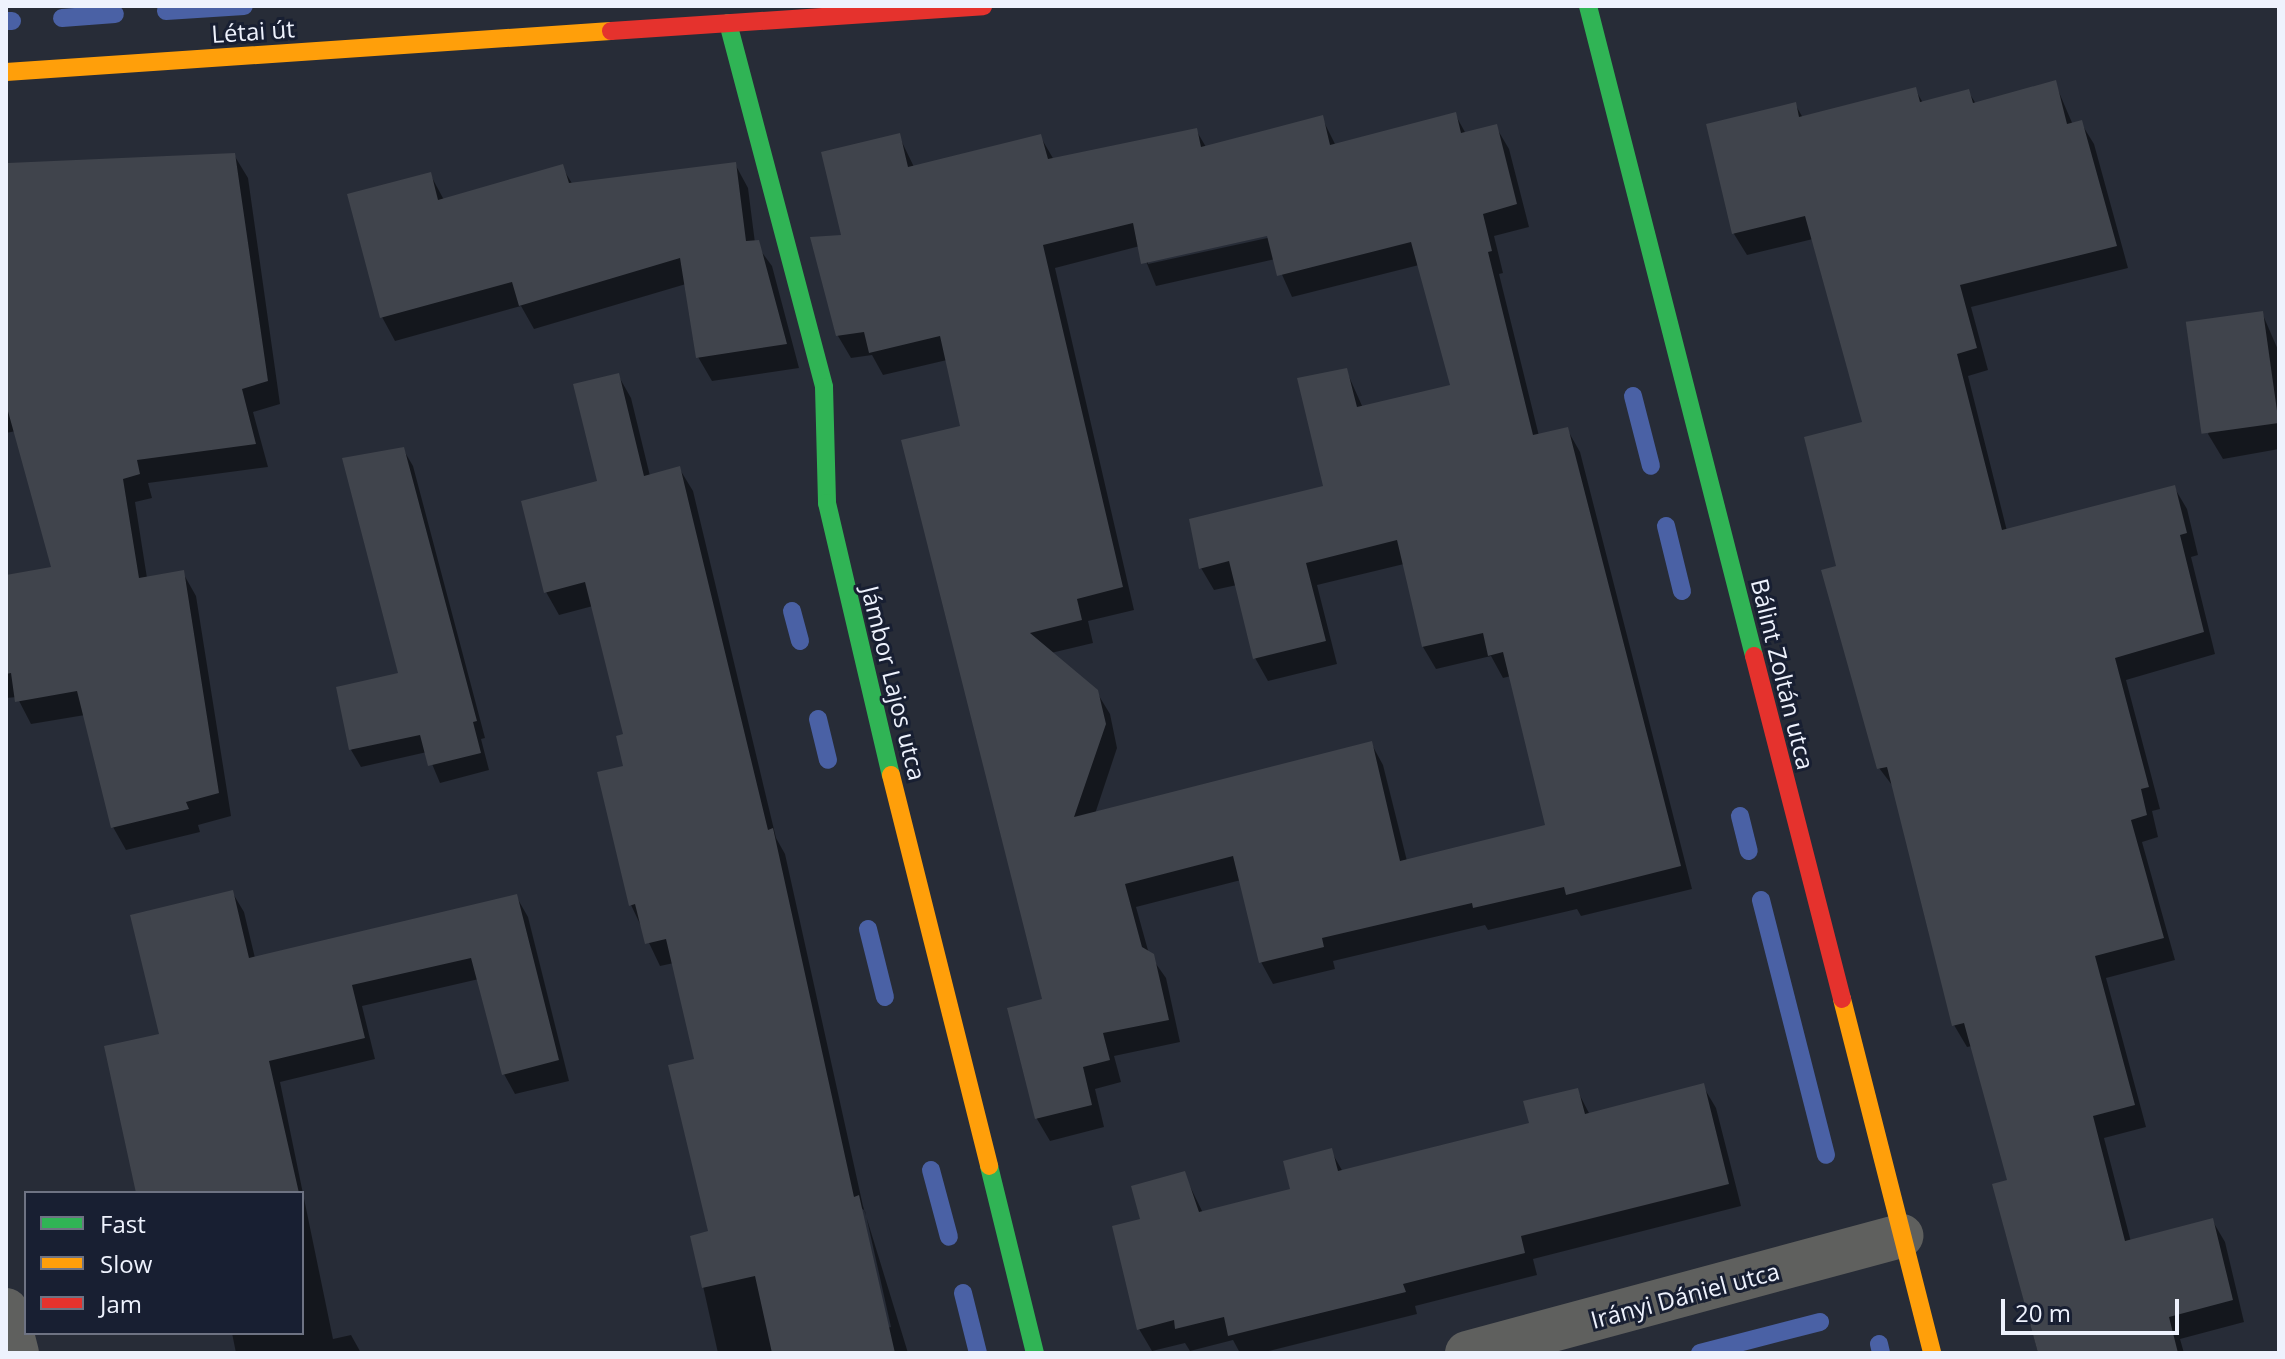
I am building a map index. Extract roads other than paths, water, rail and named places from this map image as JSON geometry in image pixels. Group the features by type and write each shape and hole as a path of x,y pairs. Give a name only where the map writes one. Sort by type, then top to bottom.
{"street":[{"name":"Létai út","path":"6,72 679,16 728,23 983,6"},
{"name":"Bálint Zoltán utca","path":"1588,6 1932,1353"},
{"name":"Jámbor Lajos utca","path":"728,23 824,387 827,503 844,584 1035,1353"},
{"name":"Irányi Dániel utca","path":"1467,1353 1902,1236"},
{"path":"6,1310 17,1353"}],"waterway":[{"path":"166,11 244,6"},
{"path":"62,18 115,14"},
{"path":"6,21 12,21"},
{"path":"1633,396 1651,466"},
{"path":"1666,526 1682,591"},
{"path":"792,611 800,641"},
{"path":"818,719 828,760"},
{"path":"1740,816 1749,851"},
{"path":"1761,900 1826,1155"},
{"path":"868,929 885,997"},
{"path":"931,1170 949,1237"},
{"path":"963,1293 978,1353"},
{"path":"1700,1353 1820,1322"},
{"path":"1879,1344 1881,1353"}]}
